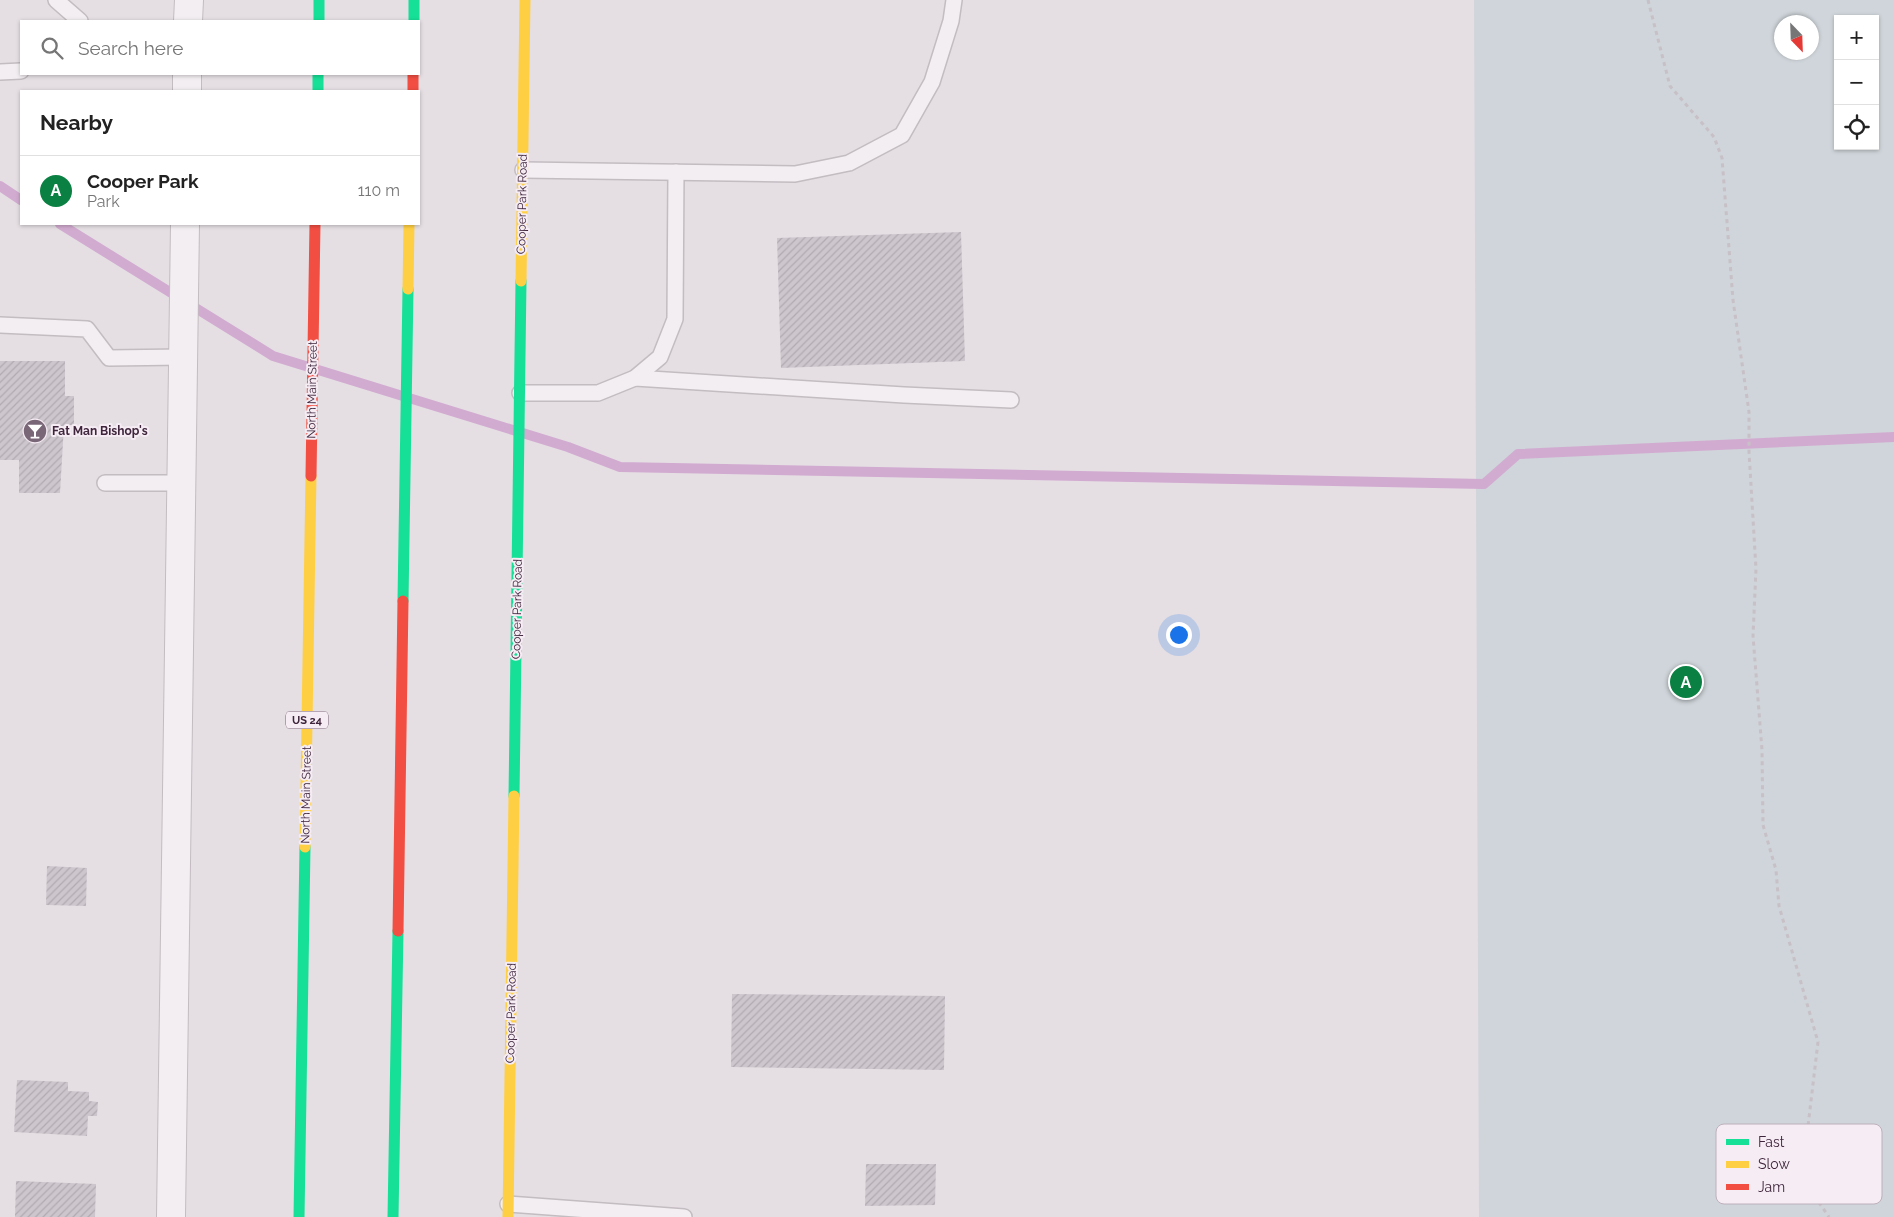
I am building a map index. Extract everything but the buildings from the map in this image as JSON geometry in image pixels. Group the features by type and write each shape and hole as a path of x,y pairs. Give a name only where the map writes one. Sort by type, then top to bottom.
{"main road":[{"path":"319,0 319,20"},
{"path":"414,0 414,20"},
{"name":"Cooper Park Road","path":"508,1210 525,0"},
{"path":"318,75 318,90"},
{"path":"413,75 413,90"},
{"name":"North Main Street","path":"298,1217 315,225"},
{"path":"393,1217 409,225"},
{"path":"384,1217 397,1026"}],"street":[{"path":"188,20 189,0"},
{"path":"187,90 188,75"},
{"path":"171,1217 185,225"}],"lane":[{"path":"56,0 79,20"},
{"path":"523,170 794,174 849,164 902,135 932,82 951,21 954,0"},
{"path":"0,72 20,71"},
{"path":"520,393 598,393 635,378 660,357 674,319 676,172"},
{"path":"0,325 87,329 109,358 183,357"},
{"path":"635,378 1011,400"},
{"path":"105,483 181,483"},
{"path":"508,1210 684,1217"}],"path":[{"path":"1648,0 1670,86 1714,137 1722,158 1733,300 1749,412 1748,436 1756,569 1753,636 1762,750 1763,825 1776,870 1779,906 1818,1042 1808,1124"},
{"path":"1820,1204 1829,1217"}],"shaded area":[{"path":"1474,0 1894,0 1894,1217 1479,1217"}],"waterway":[{"path":"0,186 20,199"},
{"path":"62,225 273,356 568,447 620,467 1484,484 1518,454 1894,437"}],"traffic: fast":[{"path":"319,0 319,20"},
{"path":"414,0 414,20"},
{"path":"318,75 318,90"},
{"path":"514,796 521,281"},
{"path":"403,601 408,289"},
{"path":"299,1217 305,847"},
{"path":"393,1217 398,931"}],"traffic: slow":[{"path":"521,281 525,0"},
{"path":"408,289 409,225"},
{"path":"305,847 311,476"},
{"path":"508,1217 514,796"}],"traffic: jam":[{"path":"413,75 413,90"},
{"path":"311,476 315,225"},
{"path":"398,931 403,601"}],"place":[{"name":"Fat Man Bishop's","path":"35,431"},
{"name":"Cooper Park","path":"1686,682"}]}
